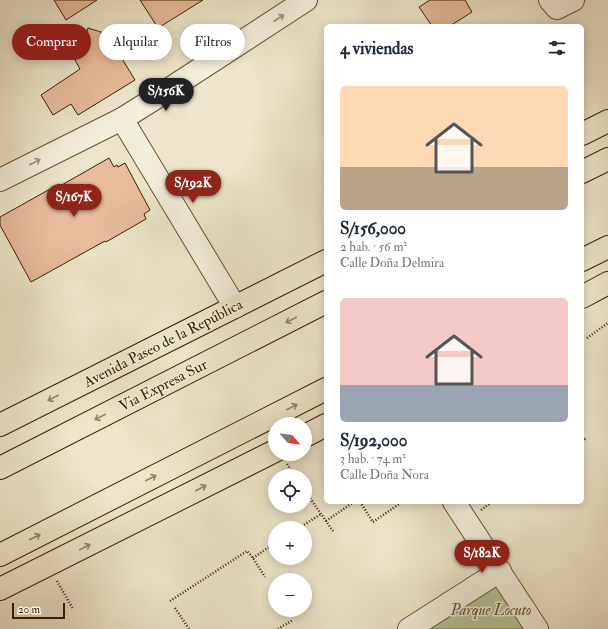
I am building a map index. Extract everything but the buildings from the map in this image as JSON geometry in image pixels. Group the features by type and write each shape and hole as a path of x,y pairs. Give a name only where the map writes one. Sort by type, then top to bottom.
{"main road":[{"path":"584,133 608,121"},
{"path":"584,171 608,159"},
{"path":"584,259 608,247"},
{"name":"Avenida Paseo de la República","path":"0,425 324,262"},
{"path":"584,296 608,283"},
{"name":"Via Expresa Sur","path":"0,468 324,303"},
{"path":"0,555 324,391"},
{"path":"312,432 324,426"},
{"path":"0,589 268,455"}],"street":[{"path":"0,180 122,119 306,0"},
{"path":"550,0 557,8 573,0"},
{"path":"122,119 235,307"},
{"path":"455,504 537,629"},
{"path":"409,629 500,571"}],"path":[{"path":"587,338 608,323"},
{"path":"312,501 333,532"},
{"path":"326,521 351,504"},
{"path":"361,504 373,522 399,504"},
{"path":"310,521 321,514"},
{"path":"252,558 268,548"},
{"path":"170,601 247,551 265,577"},
{"path":"57,581 73,609"},
{"path":"175,608 189,629"},
{"path":"278,629 292,620"}],"green space":[{"name":"Parque Locuto","path":"498,582 528,629 425,629"}]}
